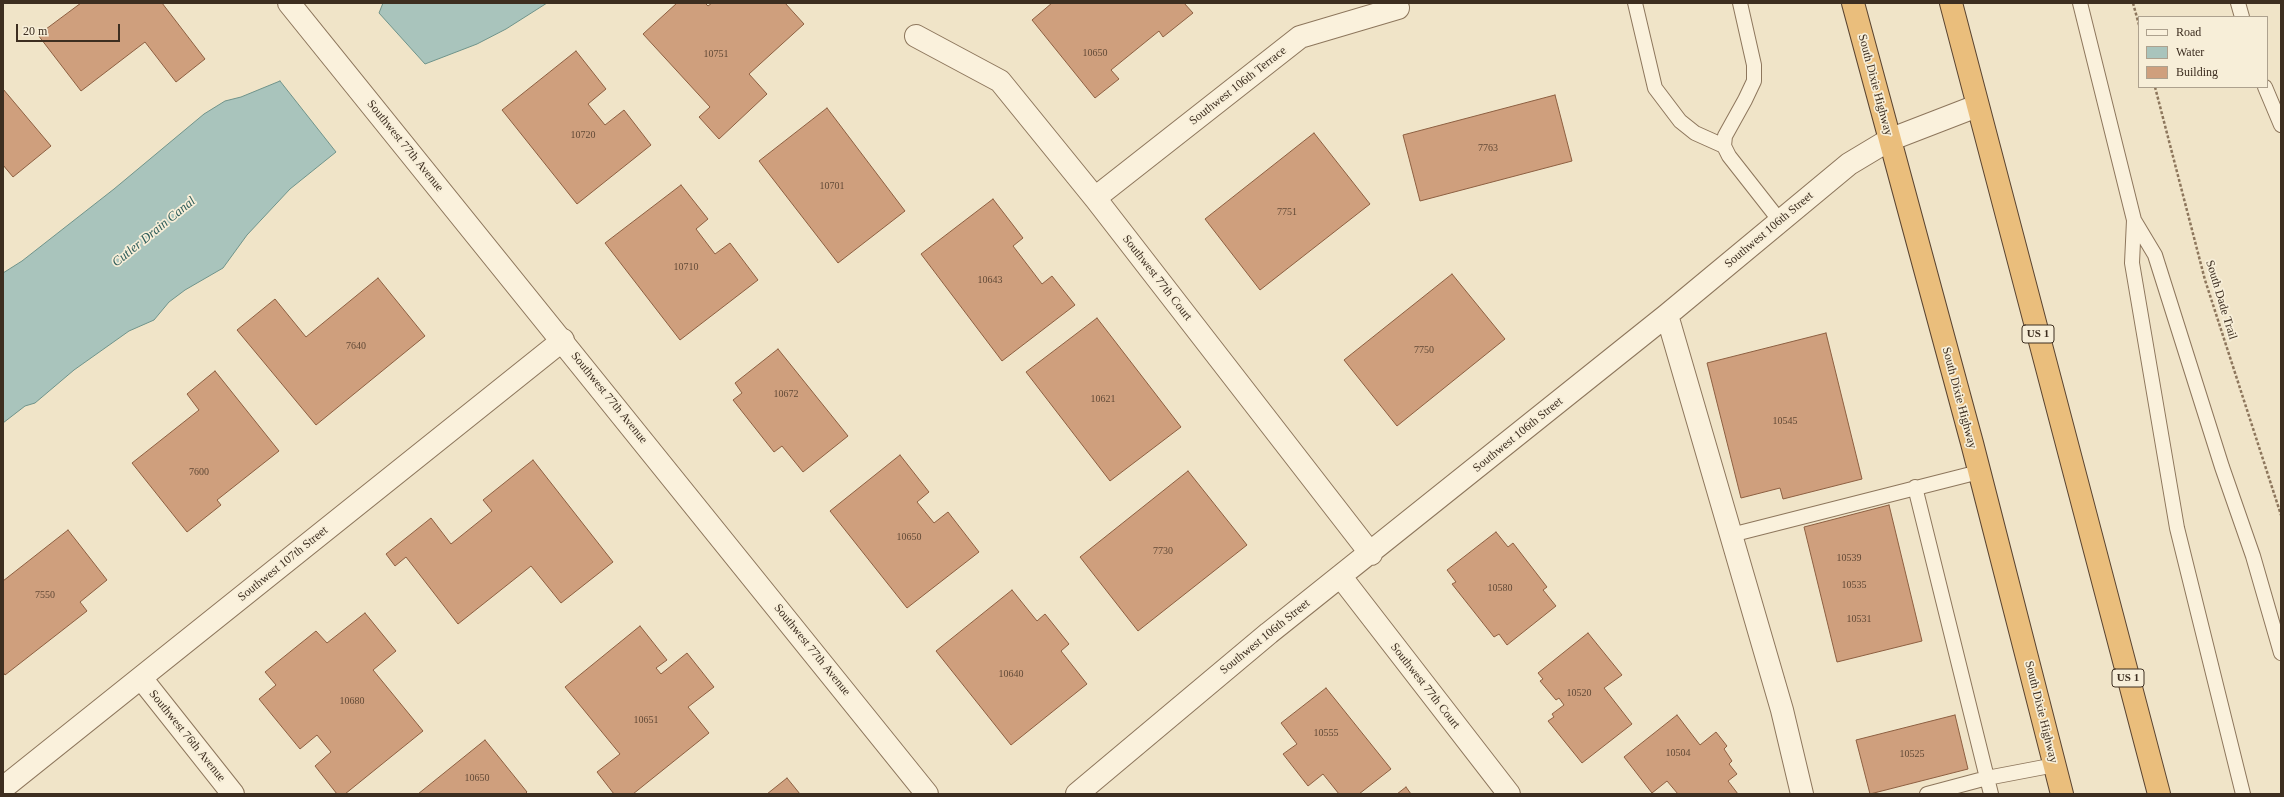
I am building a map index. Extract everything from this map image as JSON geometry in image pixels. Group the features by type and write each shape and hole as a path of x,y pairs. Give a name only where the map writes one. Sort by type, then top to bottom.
{"highway":[{"name":"South Dixie Highway","path":"1853,3 1979,472 2062,794"},
{"name":"US 1","path":"1951,3 2159,794"}],"street":[{"name":"Southwest 77th Avenue","path":"289,3 563,340 928,794"},
{"name":"Southwest 106th Terrace","path":"1095,198 1300,37 1398,8"},
{"name":"Southwest 77th Court","path":"916,36 1000,80 1095,198 1371,554"},
{"name":"Southwest 106th Street","path":"1077,794 1245,653 1371,554 1667,315 1848,164 1889,140 1977,106"},
{"path":"1667,315 1782,710 1802,794"},
{"name":"Southwest 107th Street","path":"3,788 563,340"},
{"name":"Southwest 77th Court","path":"1341,577 1510,794"},
{"name":"Southwest 76th Avenue","path":"141,678 233,794"}],"lane":[{"path":"1635,3 1655,88 1680,121 1695,133 1724,146"},
{"path":"1740,3 1754,65 1754,81 1746,100 1731,123 1725,136 1724,146 1729,156 1780,220"},
{"path":"2080,3 2134,220 2132,263 2177,528 2243,794"},
{"path":"2238,3 2242,16"},
{"path":"2265,88 2281,125"},
{"path":"2134,220 2155,255 2222,467 2253,556 2281,653"},
{"path":"1731,534 1979,472"},
{"path":"1915,487 1991,794"},
{"path":"1927,794 1987,778 2054,765"}],"path":[{"path":"2134,3 2138,20"},
{"name":"South Dade Trail","path":"2155,88 2205,280 2281,515"}],"water":[{"path":"383,3 547,3 506,29 477,44 425,64 379,13"},
{"name":"Cutler Drain Canal","path":"280,81 336,152 290,189 247,235 223,268 185,290 169,302 154,320 129,331 74,370 35,403 25,406 3,423 3,273 22,261 114,189 204,114 225,101 241,97"}],"building":[{"path":"81,3 162,3 205,59 176,82 145,42 81,91 38,35"},
{"path":"677,3 705,3 708,6 712,3 785,3 804,24 749,74 767,94 719,139 699,117 710,107 643,34"},
{"path":"1052,3 1184,3 1193,13 1163,37 1159,31 1111,70 1119,79 1095,98 1032,20"},
{"path":"576,51 606,89 588,104 605,125 624,110 651,145 577,204 502,110"},
{"path":"3,89 51,146 13,177 3,165"},
{"path":"1555,95 1572,161 1420,201 1403,135"},
{"path":"827,108 905,211 838,263 759,161"},
{"path":"1314,133 1370,204 1260,290 1205,219"},
{"path":"681,185 708,219 696,229 715,254 730,243 758,280 680,340 605,243"},
{"path":"993,199 1023,238 1013,246 1042,284 1052,276 1075,305 1002,361 921,254"},
{"path":"1452,274 1505,339 1397,426 1344,360"},
{"path":"378,278 425,336 316,425 237,330 275,299 306,337"},
{"path":"1097,318 1181,427 1110,481 1026,372"},
{"path":"1826,333 1862,479 1783,499 1780,488 1741,498 1707,363"},
{"path":"778,349 848,436 803,472 782,446 774,452 733,400 742,393 735,383"},
{"path":"215,371 279,451 217,500 221,505 187,532 132,463 199,410 187,394"},
{"path":"900,455 929,492 917,502 934,523 948,512 979,552 907,608 830,511"},
{"path":"533,460 613,562 561,603 531,566 458,624 406,557 395,566 386,554 431,518 451,544 492,511 483,500"},
{"path":"1188,471 1247,545 1138,631 1080,557"},
{"path":"1889,505 1922,641 1837,662 1804,527"},
{"path":"68,530 107,580 80,602 87,611 5,675 3,672 3,581"},
{"path":"1496,532 1508,547 1513,543 1547,587 1543,590 1556,606 1507,645 1499,634 1494,637 1452,584 1456,582 1447,570"},
{"path":"1012,590 1037,621 1045,614 1069,644 1061,651 1087,684 1011,745 936,651"},
{"path":"365,613 396,651 373,670 423,731 345,794 337,794 315,766 331,752 317,735 300,749 259,699 276,685 265,672 316,631 327,643"},
{"path":"640,626 667,660 656,668 661,674 687,653 714,687 688,707 709,733 633,794 614,794 597,772 620,754 565,687"},
{"path":"1588,633 1622,675 1604,688 1632,724 1582,763 1548,721 1554,717 1552,714 1564,705 1559,698 1556,700 1540,681 1543,679 1538,673"},
{"path":"1326,688 1391,769 1359,794 1339,794 1323,774 1308,786 1283,754 1297,744 1281,723"},
{"path":"1677,715 1700,745 1716,732 1727,746 1724,749 1732,761 1729,764 1737,774 1728,781 1738,794 1678,794 1667,781 1652,793 1624,757"},
{"path":"1955,715 1968,769 1870,794 1856,740"},
{"path":"485,740 527,792 525,794 418,794"},
{"path":"787,778 800,794 767,794"},
{"path":"1406,787 1411,794 1397,794"}]}
